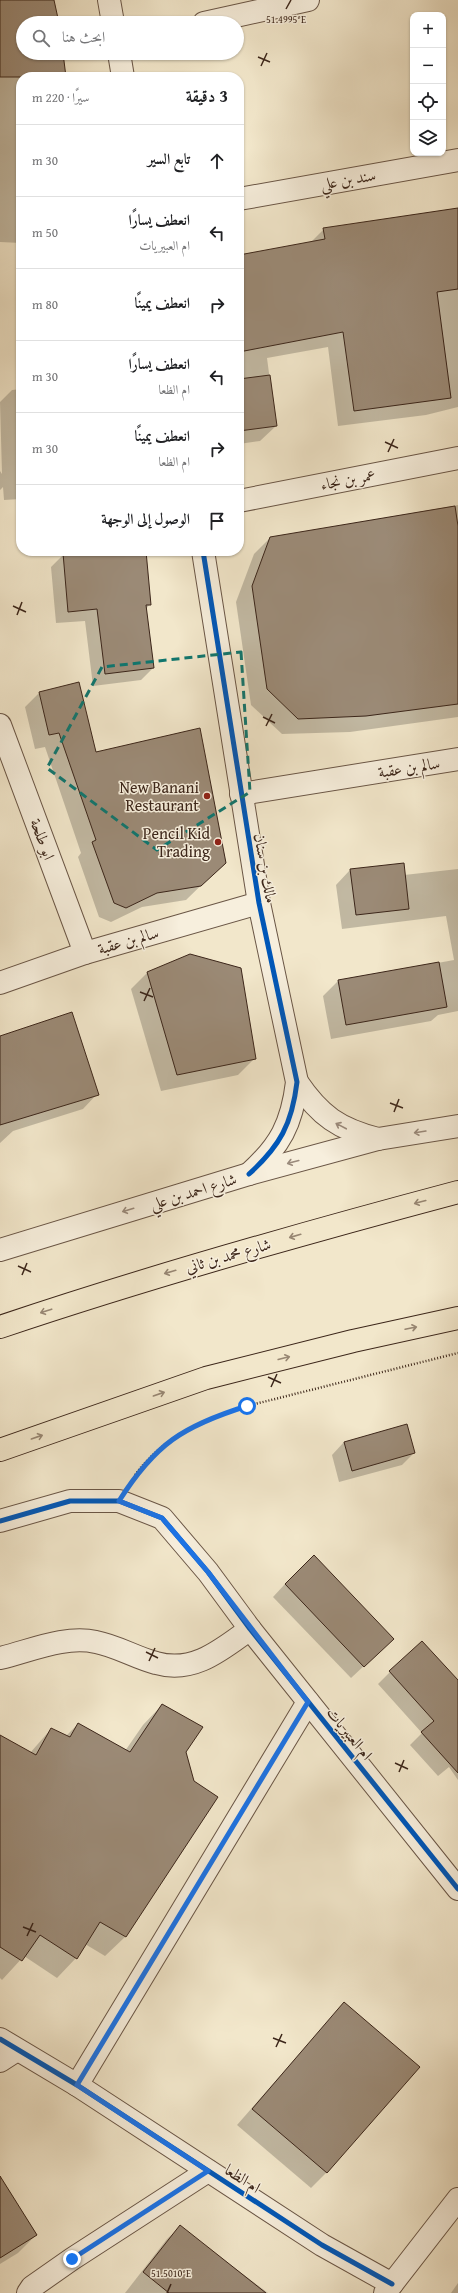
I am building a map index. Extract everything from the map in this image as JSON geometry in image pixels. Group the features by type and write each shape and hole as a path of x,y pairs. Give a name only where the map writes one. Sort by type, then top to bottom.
{"main road":[{"name":"شارع محمد بن ثاني","path":"0,1327 120,1287 324,1228 458,1192"},
{"path":"0,1450 206,1378 353,1341 458,1318"}],"street":[{"path":"109,0 112,16"},
{"path":"236,16 308,0"},
{"path":"120,60 122,72"},
{"name":"سند بن علي","path":"244,198 458,160"},
{"name":"عمر بن نجاء","path":"244,499 458,458"},
{"name":"مالك بن سنان","path":"204,556 259,903 297,1082 294,1108 284,1134 269,1156 249,1174"},
{"name":"ابو طلحة","path":"0,725 85,953"},
{"name":"سالم بن عقبة","path":"241,794 458,760"},
{"name":"سالم بن عقبة","path":"0,983 85,953 259,903"},
{"name":"مالك بن سنان","path":"297,1082 311,1103 331,1120 353,1132 378,1139"},
{"name":"شارع احمد بن علي","path":"3,1247 249,1174 378,1139 458,1126"},
{"name":"ام العبيريات","path":"0,1521 70,1501 119,1501 162,1518 208,1572 250,1629 458,1889"},
{"path":"0,1658 70,1640 95,1641 156,1663 173,1666 195,1664 213,1655 250,1629"},
{"path":"77,2085 308,1702"},
{"name":"ام الظعا","path":"6,2050 77,2085 389,2289"},
{"name":"ام الظعا","path":"28,2293 32,2287 72,2259 208,2171"},
{"path":"389,2289 458,2199"}],"path":[{"path":"119,1501 137,1473 159,1449 184,1430 214,1416 247,1406 458,1353"}],"highlighted area":[{"path":"241,652 250,792 157,850 47,768 102,667"}],"building":[{"path":"0,0 54,0 57,16 16,16 16,60 64,60 65,72 16,72 16,77 0,77"},
{"path":"458,208 458,289 437,292 451,398 354,411 343,332 244,351 244,254 325,239 323,228"},
{"path":"270,375 277,426 244,430 244,378"},
{"path":"455,506 458,526 458,704 366,716 298,719 267,689 252,586 270,537"},
{"path":"63,556 146,556 151,605 146,605 154,668 105,674 97,609 68,612"},
{"path":"79,682 96,752 200,728 226,863 201,886 157,893 126,908 114,903 92,842 96,840 59,733 49,735 39,692"},
{"path":"404,863 409,909 356,915 350,869"},
{"path":"190,954 241,968 256,1059 177,1075 147,972"},
{"path":"439,962 447,1007 346,1025 338,980"},
{"path":"72,1012 99,1095 0,1125 0,1036"},
{"path":"407,1424 415,1453 352,1471 344,1442"},
{"path":"314,1555 394,1639 364,1667 285,1584"},
{"path":"422,1641 458,1680 458,1773 421,1732 434,1721 389,1671"},
{"path":"162,1704 203,1727 186,1752 194,1781 218,1797 126,1937 100,1922 77,1959 40,1935 22,1961 0,1947 0,1735 36,1755 51,1728 70,1737 78,1723 130,1752"},
{"path":"344,2002 420,2067 327,2173 252,2109"},
{"path":"0,2176 37,2235 0,2258"},
{"path":"180,2225 266,2293 169,2293 143,2272"}],"cycle path":[{"path":"204,556 259,903 297,1082 292,1110 283,1133 269,1154 249,1174"},
{"path":"0,1521 70,1501 119,1501 162,1518 208,1572 250,1629 458,1889"},
{"path":"0,2039 77,2085 322,2245 392,2284"}],"place":[{"name":"New Banani Restaurant","path":"207,796"},
{"name":"Pencil Kid Trading","path":"218,842"}],"route":[{"path":"72,2259 208,2171 77,2085 308,1702 250,1629 208,1572 162,1518 119,1501 137,1473 159,1449 184,1430 214,1416 247,1406"}]}
